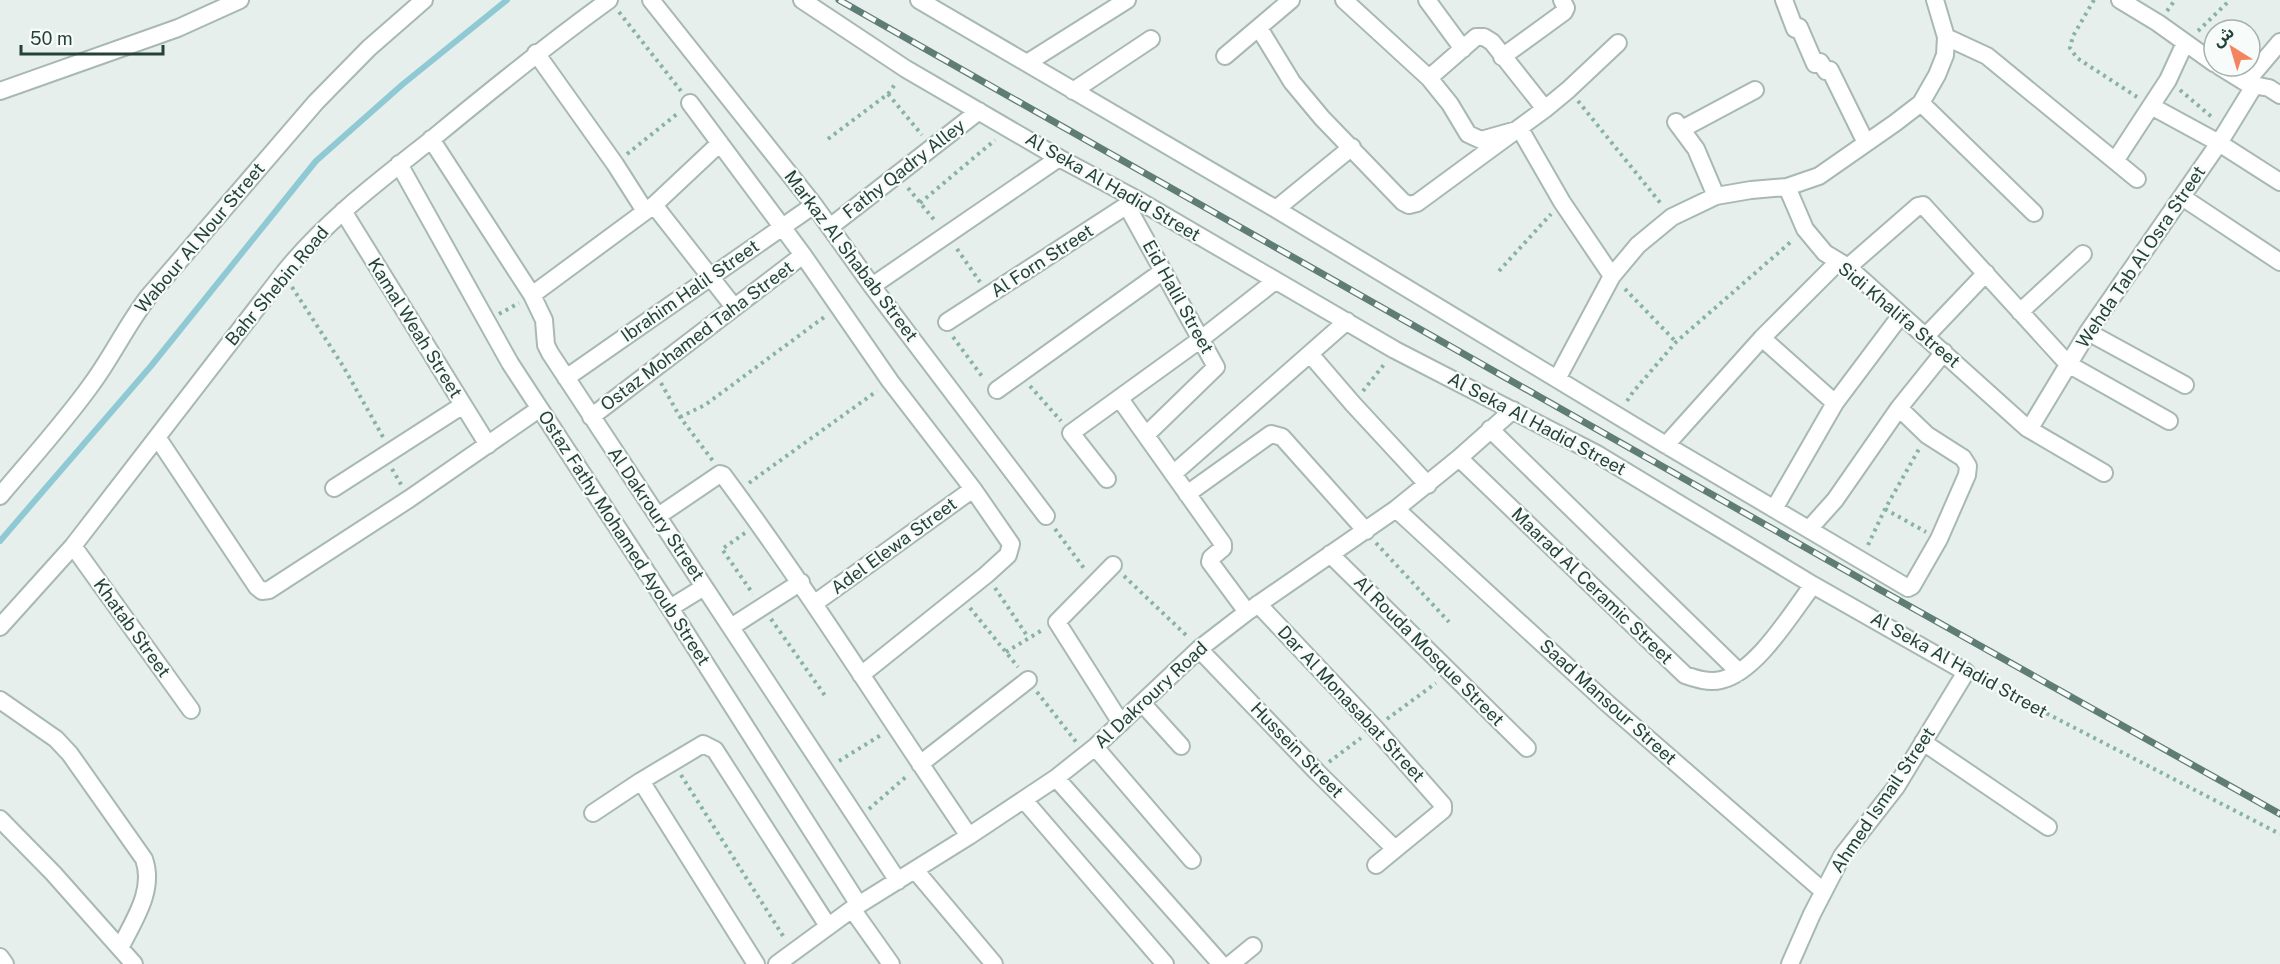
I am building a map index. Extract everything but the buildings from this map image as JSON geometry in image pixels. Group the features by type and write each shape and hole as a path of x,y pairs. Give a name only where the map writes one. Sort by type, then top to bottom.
{"street":[{"path":"0,91 178,28 240,0"},
{"name":"Wabour Al Nour Street","path":"0,496 90,387 131,320 149,296 316,102 369,48 424,0"},
{"name":"Markaz Al Shabab Street","path":"651,0 814,205 872,286 1046,516"},
{"name":"Al Seka Al Hadid Street","path":"802,0 906,69 1010,128 1131,202 1347,321 1395,350 1597,454 1813,585 1966,672"},
{"path":"919,0 1276,209 1907,588 1912,586 1939,539 1967,474 1968,466 1963,458 1927,435 1899,408"},
{"path":"1027,63 1127,0"},
{"path":"1225,56 1291,0"},
{"path":"1344,0 1429,78 1450,104 1463,128 1474,138 1481,140 1520,129"},
{"path":"1427,0 1463,49"},
{"path":"1502,57 1564,12 1566,8 1562,0"},
{"path":"1784,0 1794,29 1799,27 1815,64 1820,62 1826,70 1830,69 1866,143"},
{"path":"1557,379 1612,276 1638,245 1672,217 1716,196 1787,187 1819,176 1921,103 1946,55 1946,38 1935,0"},
{"path":"2120,0 2158,23 2202,55"},
{"name":"Bahr Shebin Road","path":"0,627 73,546 283,274 315,236 399,164 536,53 613,5"},
{"path":"1259,28 1292,82 1322,118 1403,202 1409,205 1417,203 1520,129 1568,90 1618,43"},
{"path":"1429,78 1476,37 1484,37 1492,42 1545,109"},
{"path":"1946,38 1987,56 2137,179"},
{"path":"1073,91 1151,39"},
{"name":"Wehda Tab Al Osra Street","path":"2031,429 2088,332 2223,136 2250,84 2280,42"},
{"path":"2115,161 2168,80 2184,43"},
{"path":"536,53 649,208 711,276 734,308"},
{"path":"2240,78 2250,84 2270,88 2280,95"},
{"path":"1716,196 1696,149 1679,125 1755,90"},
{"path":"690,103 803,255 890,381 973,489 1011,544 1008,555 987,575 861,675"},
{"path":"1921,103 2034,213"},
{"path":"2151,106 2223,136 2280,182"},
{"name":"Fathy Qadry Alley","path":"830,227 979,111"},
{"path":"1520,129 1562,202 1612,276"},
{"name":"Al Dakroury Street","path":"431,139 532,295 544,320 548,349 566,378 856,820 898,880"},
{"path":"532,295 649,208 720,143"},
{"path":"1276,209 1352,147"},
{"path":"872,286 1059,158"},
{"name":"Ostaz Fathy Mohamed Ayoub Street","path":"399,164 486,322 539,409 670,608 891,964"},
{"name":"Sidi Khalifa Street","path":"1787,187 1805,229 1825,253 1843,265 1926,336 2027,428 2104,473"},
{"path":"2182,196 2280,262"},
{"name":"Eid Halil Street","path":"1131,202 1163,271 1215,365 1215,368 1146,435"},
{"name":"Al Forn Street","path":"947,322 1131,202"},
{"name":"Ibrahim Halil Street","path":"566,378 814,205"},
{"path":"1666,445 1762,338 1843,265 1918,206 1926,207 2068,364 2169,421"},
{"name":"Kamal Weah Street","path":"343,211 488,445"},
{"path":"2020,312 2083,254"},
{"name":"Ostaz Mohamed Taha Street","path":"591,417 803,255"},
{"path":"997,390 1163,271"},
{"path":"1926,336 1986,273"},
{"path":"1107,479 1071,433 1201,339 1275,281"},
{"path":"1774,509 1835,403 1901,315"},
{"path":"1173,474 1347,321"},
{"path":"2088,332 2185,385"},
{"path":"1762,338 1835,403"},
{"path":"1809,530 1835,500 1899,408 1944,352"},
{"path":"1310,354 1428,485"},
{"path":"1120,399 1187,494 1271,434 1277,435 1366,531"},
{"path":"334,488 463,405"},
{"path":"157,437 257,587 262,591 269,590 409,499 539,409"},
{"name":"Al Dakroury Road","path":"777,964 856,907 1056,778 1090,751 1199,649 1252,608 1366,531 1428,485 1513,410"},
{"path":"1491,429 1739,672 1760,654 1813,585"},
{"name":"Maarad Al Ceramic Street","path":"1459,458 1685,675 1703,681 1722,680 1739,672"},
{"path":"658,516 722,474 801,582 969,836"},
{"name":"Adel Elewa Street","path":"815,603 973,489"},
{"name":"Dar Al Monasabat Street","path":"1187,494 1223,545 1223,548 1211,558 1210,562 1252,608 1375,728 1443,805 1443,810 1395,849"},
{"name":"Saad Mansour Street","path":"1396,509 1607,703 1823,891"},
{"name":"Khatab Street","path":"73,546 191,710"},
{"name":"Al Rouda Mosque Street","path":"1330,554 1527,748"},
{"path":"1113,565 1057,622 1121,723"},
{"path":"731,627 801,582"},
{"path":"670,608 704,587"},
{"name":"Hussein Street","path":"1199,649 1317,772 1395,849"},
{"name":"Ahmed Ismail Street","path":"1790,964 1823,891 1842,856 1896,787 1966,672"},
{"path":"920,764 1028,680"},
{"path":"0,700 56,739 70,754 144,859 148,870 146,893 120,948"},
{"path":"1142,703 1181,746"},
{"path":"1923,742 2048,827"},
{"path":"593,813 703,744 715,750 828,926"},
{"path":"1090,751 1192,860"},
{"path":"1056,778 1221,964"},
{"path":"641,781 756,964"},
{"path":"1024,800 1165,964"},
{"path":"0,819 53,873 134,964"},
{"path":"1376,865 1395,849"},
{"path":"915,870 994,964"},
{"path":"1231,964 1253,946"}],"path":[{"path":"2094,0 2073,36 2070,48 2077,58 2151,106"},
{"path":"2184,43 2230,0"},
{"path":"613,5 690,103 615,164"},
{"path":"2168,80 2223,136"},
{"path":"1568,90 1672,217"},
{"path":"828,139 888,94 932,147"},
{"path":"989,295 947,235 920,203 1010,128"},
{"path":"1499,271 1562,202"},
{"path":"1619,416 1633,392 1676,342 1805,229"},
{"path":"283,274 344,366 409,499"},
{"path":"1612,276 1676,342"},
{"path":"486,322 532,295"},
{"path":"680,417 705,405 840,306"},
{"path":"947,322 946,328 983,379 991,389 997,390"},
{"path":"1353,404 1395,350"},
{"path":"653,369 680,417 722,474"},
{"path":"1020,374 1071,433"},
{"path":"736,491 890,381"},
{"path":"1861,560 1885,509 1927,435"},
{"path":"1885,509 1939,539"},
{"path":"1046,516 1095,584"},
{"path":"1366,531 1449,622"},
{"path":"1113,565 1199,649"},
{"path":"960,596 1006,652 1028,637 987,575"},
{"name":"Al Seka Al Hadid Street","path":"1966,672 2280,834"},
{"path":"1317,772 1450,673"},
{"path":"1028,680 1090,751"},
{"path":"824,769 895,727"},
{"path":"672,762 793,952"},
{"path":"856,820 920,764"}],"waterway":[{"path":"0,541 151,366 316,161 403,84 507,0"}],"railway":[{"path":"839,0 2280,814"}]}
